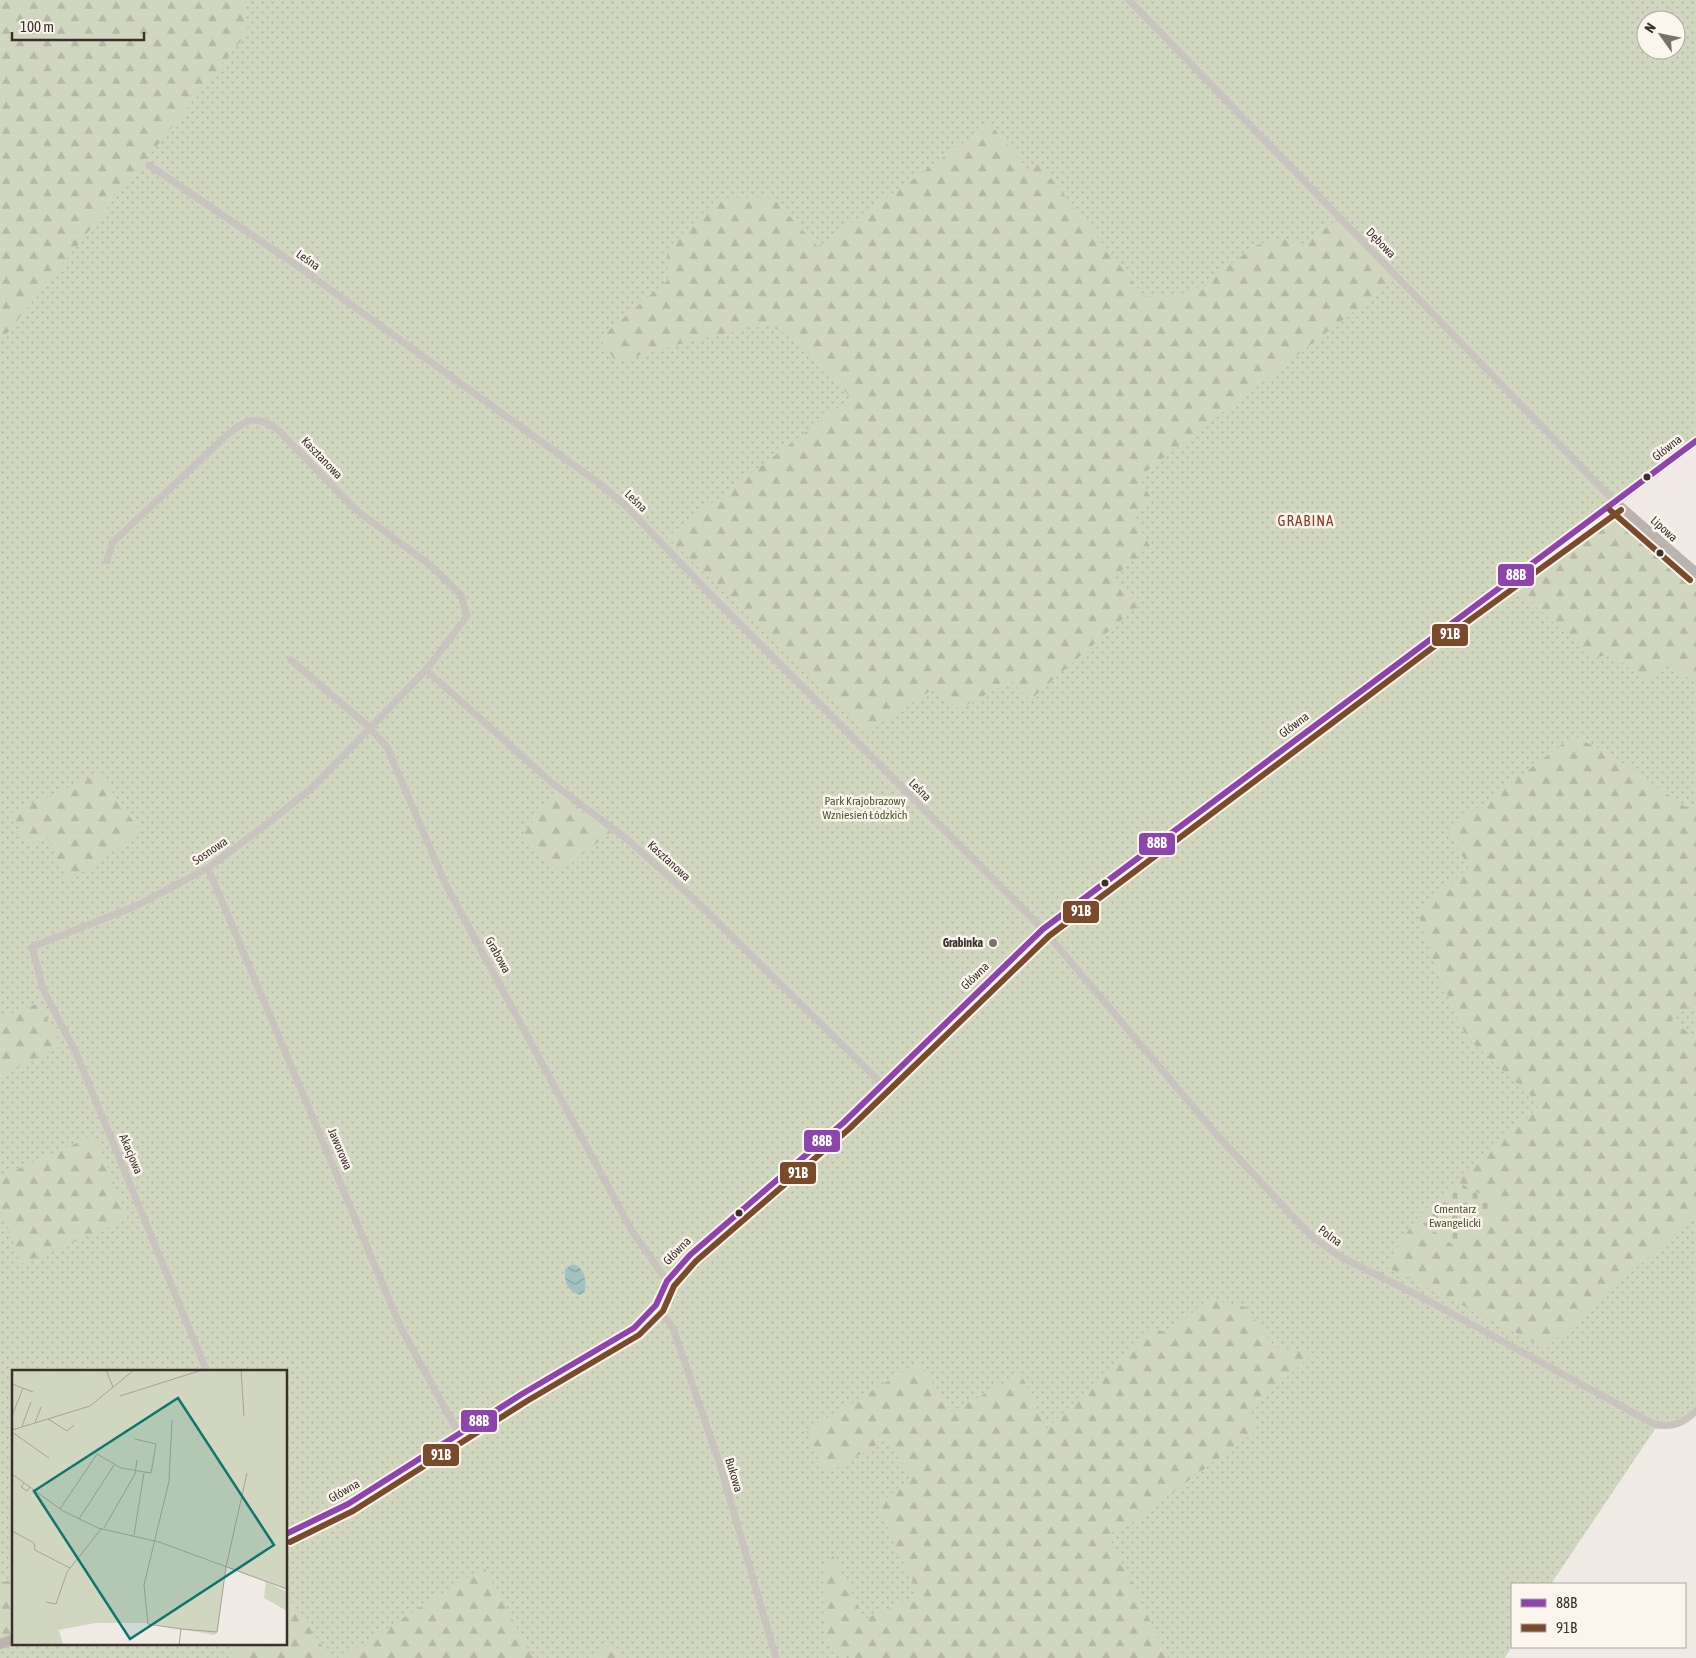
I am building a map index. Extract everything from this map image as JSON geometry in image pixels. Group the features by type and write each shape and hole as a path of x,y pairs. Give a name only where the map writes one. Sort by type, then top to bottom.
{"street":[{"name":"Dębowa","path":"1129,0 1616,503"},
{"name":"Leśna","path":"148,165 299,267 592,479 626,506 733,617 1043,929"},
{"name":"Kasztanowa","path":"107,561 112,543 228,434 247,421 260,420 276,428 356,510 430,565 461,595 467,616 426,670 369,727"},
{"name":"Główna","path":"288,1533 348,1504 522,1394 634,1328 656,1305 667,1281 690,1255 843,1123 1043,929 1447,626 1616,503 1696,441"},
{"name":"Lipowa","path":"1616,503 1696,574"},
{"name":"Grabowa","path":"291,660 369,727 387,747 445,882 632,1231 667,1281"},
{"name":"Kasztanowa","path":"426,670 551,782 628,840 697,902 882,1084"},
{"name":"Sosnowa","path":"32,947 136,906 208,868 313,787 369,727"},
{"name":"Jaworowa","path":"208,868 401,1328 460,1434"},
{"name":"Polna","path":"1043,929 1218,1135 1311,1236 1323,1246 1654,1424 1664,1426 1680,1423 1696,1411"},
{"name":"Akacjowa","path":"32,947 43,989 77,1055 206,1370"},
{"name":"Bukowa","path":"656,1305 673,1328 720,1465 776,1658"},
{"path":"0,1644 12,1640"}],"green space":[{"name":"Park Krajobrazowy Wzniesień Łódzkich","path":"0,0 1696,0 1696,444 1615,505 1696,573 1696,1410 1676,1425 1655,1429 1552,1583 1511,1583 1511,1648 1505,1658 0,1658"},
{"path":"0,0 244,0 248,32 0,342"},
{"path":"990,124 1029,171 1039,163 1144,296 1184,297 1257,245 1281,238 1301,245 1337,220 1396,279 1139,477 1152,500 1134,518 1150,546 1113,578 1142,602 1030,700 1011,681 959,709 933,689 867,732 667,537 851,398 800,342 769,325 694,340 616,362 600,338 668,280 667,249 718,198 772,197 818,247"},
{"path":"1611,517 1659,552 1696,585 1696,684 1667,662 1645,681 1611,653 1593,659 1516,588"},
{"path":"1573,736 1606,752 1696,814 1696,1001 1672,1020 1696,1039 1696,1215 1546,1348 1385,1266 1416,1219 1541,1105 1467,1038 1435,967 1418,913 1469,867 1447,831"},
{"path":"99,774 141,832 68,882 47,837 27,846 12,813"},
{"path":"556,795 611,832 561,871 519,838"},
{"path":"39,1003 61,1046 0,1075 0,1018"},
{"path":"95,1135 128,1219 21,1264 0,1207 0,1177"},
{"name":"Cmentarz Ewangelicki","path":"1456,1181 1501,1205 1457,1248 1416,1219"},
{"path":"1208,1299 1245,1307 1275,1347 1313,1353 1251,1411 1257,1430 1126,1527 1108,1534 1168,1658 855,1658 853,1655 834,1655 827,1640 823,1603 823,1569 833,1556 865,1619 919,1595 877,1505 912,1479 887,1439 826,1474 806,1431 919,1362 951,1412 1021,1374 1046,1429 1151,1328 1169,1333"},
{"path":"484,1567 533,1658 340,1658"},
{"path":"12,1579 12,1636 0,1640 0,1584"},
{"path":"288,1596 330,1658 234,1658 230,1646 288,1646"},
{"path":"614,1643 622,1658 589,1658"}],"water":[{"path":"572,1264 580,1268 584,1275 584,1293 579,1295 569,1288 565,1278 565,1269"}],"transit line":[{"name":"88B","path":"288,1533 348,1504 522,1394 634,1328 656,1305 667,1281 690,1255 843,1123 1043,929 1696,441"},
{"name":"91B","path":"1610,510 1690,580"},
{"name":"91B","path":"290,1542 353,1511 527,1401 639,1335 663,1311 674,1286 696,1261 849,1129 1049,936 1452,633 1621,510"}],"place":[{"name":"Grabinka","path":"993,943"}],"district":[{"name":"GRABINA","path":"1306,520"}]}
